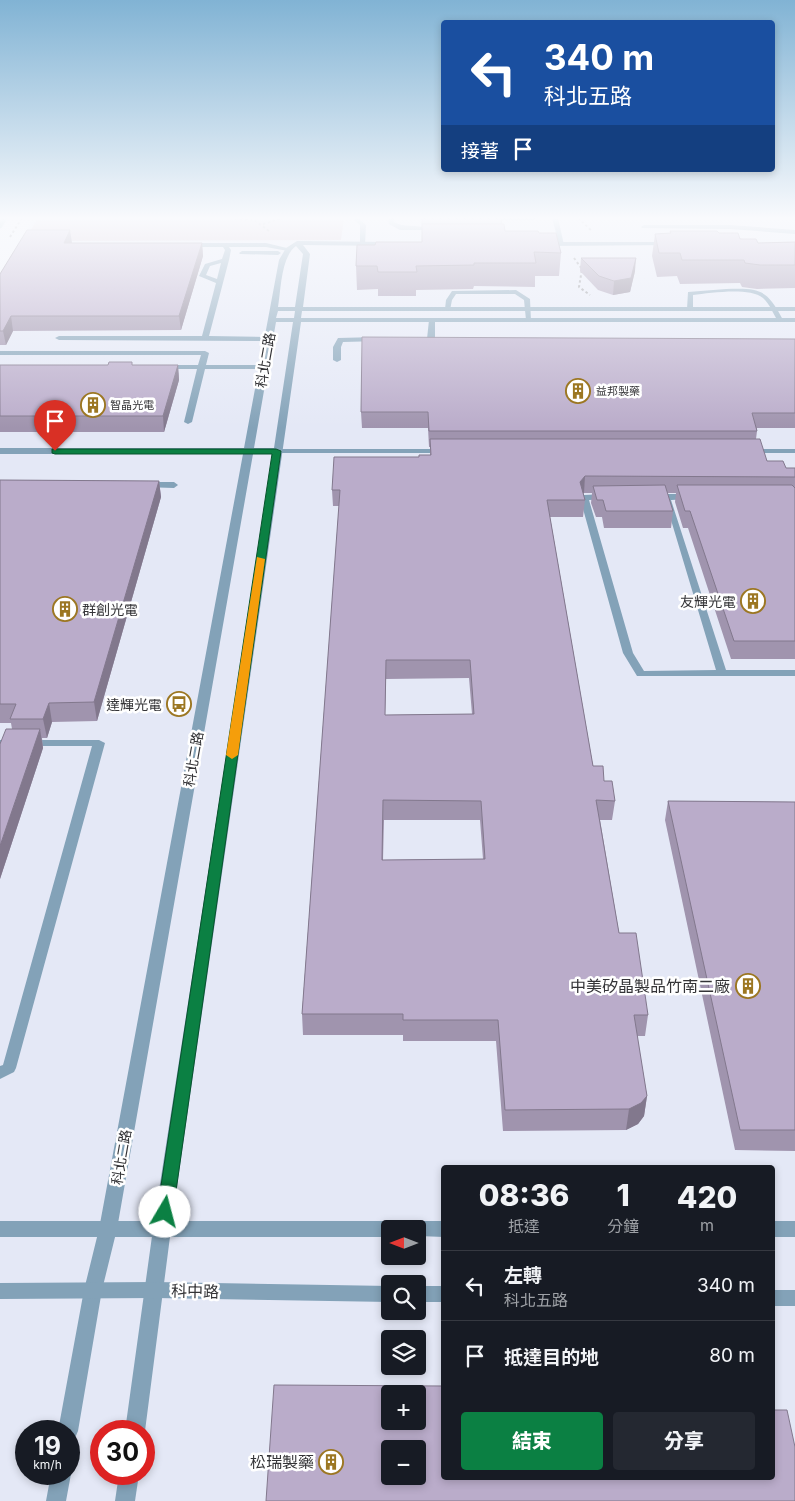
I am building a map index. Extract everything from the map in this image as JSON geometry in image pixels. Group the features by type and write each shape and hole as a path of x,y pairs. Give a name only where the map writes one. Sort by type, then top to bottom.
{"street":[{"name":"科北二路","path":"70,1420 92,1290 108,1229 279,288"},
{"name":"科北二路","path":"137,1420 162,1229 301,288"},
{"path":"274,309 795,309"},
{"path":"272,320 795,320"},
{"path":"0,451 276,451"},
{"path":"0,1229 381,1229"},
{"path":"426,1229 441,1229"},
{"path":"775,1229 795,1229"},
{"name":"科中路","path":"0,1291 155,1290 381,1294"},
{"path":"426,1294 441,1294"},
{"path":"775,1298 795,1298"},
{"path":"56,1501 59,1485"},
{"path":"125,1501 127,1485"}],"lane":[{"path":"205,338 218,288"},
{"path":"448,309 449,300 454,292 516,292 527,299 529,320"},
{"path":"690,309 690,293 744,292 761,294 775,309 780,320"},
{"path":"431,339 432,320"},
{"path":"59,338 269,340"},
{"path":"337,360 337,346 341,340 386,339"},
{"path":"422,339 441,339"},
{"path":"0,353 205,353 188,422"},
{"path":"154,367 264,367"},
{"path":"276,451 458,451"},
{"path":"742,451 795,451"},
{"path":"135,485 174,485"},
{"path":"621,497 584,498 628,653 640,674 795,673"},
{"path":"639,497 696,497"},
{"path":"666,497 722,673"},
{"path":"0,743 100,743 9,1068 0,1073"}],"path":[{"path":"580,288 593,297"}],"shaded area":[{"path":"0,288 795,288 795,1501 0,1501"}],"building":[{"path":"0,288 188,288 179,316 11,316 3,331 0,331"},
{"name":"益邦製藥","path":"362,337 795,339 795,413 752,413 757,431 429,431 428,412 361,412"},
{"name":"智晶光電","path":"109,362 132,362 132,365 178,365 163,416 0,416 0,365 108,365"},
{"path":"430,439 760,439 767,461 783,461 786,468 795,468 795,477 585,476 580,482 585,500 547,500 593,766 603,766 604,781 612,781 615,801 596,800 619,933 636,933 648,1015 634,1015 647,1096 641,1103 629,1109 505,1110 498,1020 403,1020 403,1014 302,1014 340,490 332,490 334,457 419,457 419,455 431,455","holes":["386,660 470,660 474,714 385,715","383,800 481,801 485,859 382,860"]},
{"name":"群創光電","path":"0,480 159,481 94,702 49,703 43,719 10,719 16,704 0,704"},
{"path":"665,485 673,511 606,511 603,500 597,500 593,486"},
{"name":"友輝光電","path":"677,485 792,485 795,488 795,641 734,641 690,511 685,511"},
{"path":"6,729 40,729 0,846 0,744"},
{"name":"中美矽晶製品竹南二廠","path":"668,801 795,802 795,1130 740,1130"},
{"name":"松瑞製藥","path":"274,1385 381,1386 381,1430 426,1430 426,1386 441,1386 441,1480 775,1480 775,1410 787,1410 795,1447 795,1501 266,1501"}],"slow traffic":[{"path":"232,755 260,559"}],"place":[{"name":"益邦製藥","path":"578,391"},
{"name":"智晶光電","path":"93,405"},
{"name":"友輝光電","path":"753,601"},
{"name":"群創光電","path":"65,609"},
{"name":"達輝光電","path":"179,704"},
{"name":"中美矽晶製品竹南二廠","path":"748,986"},
{"name":"松瑞製藥","path":"331,1462"}],"route":[{"path":"55,451 276,451 165,1212"}]}
